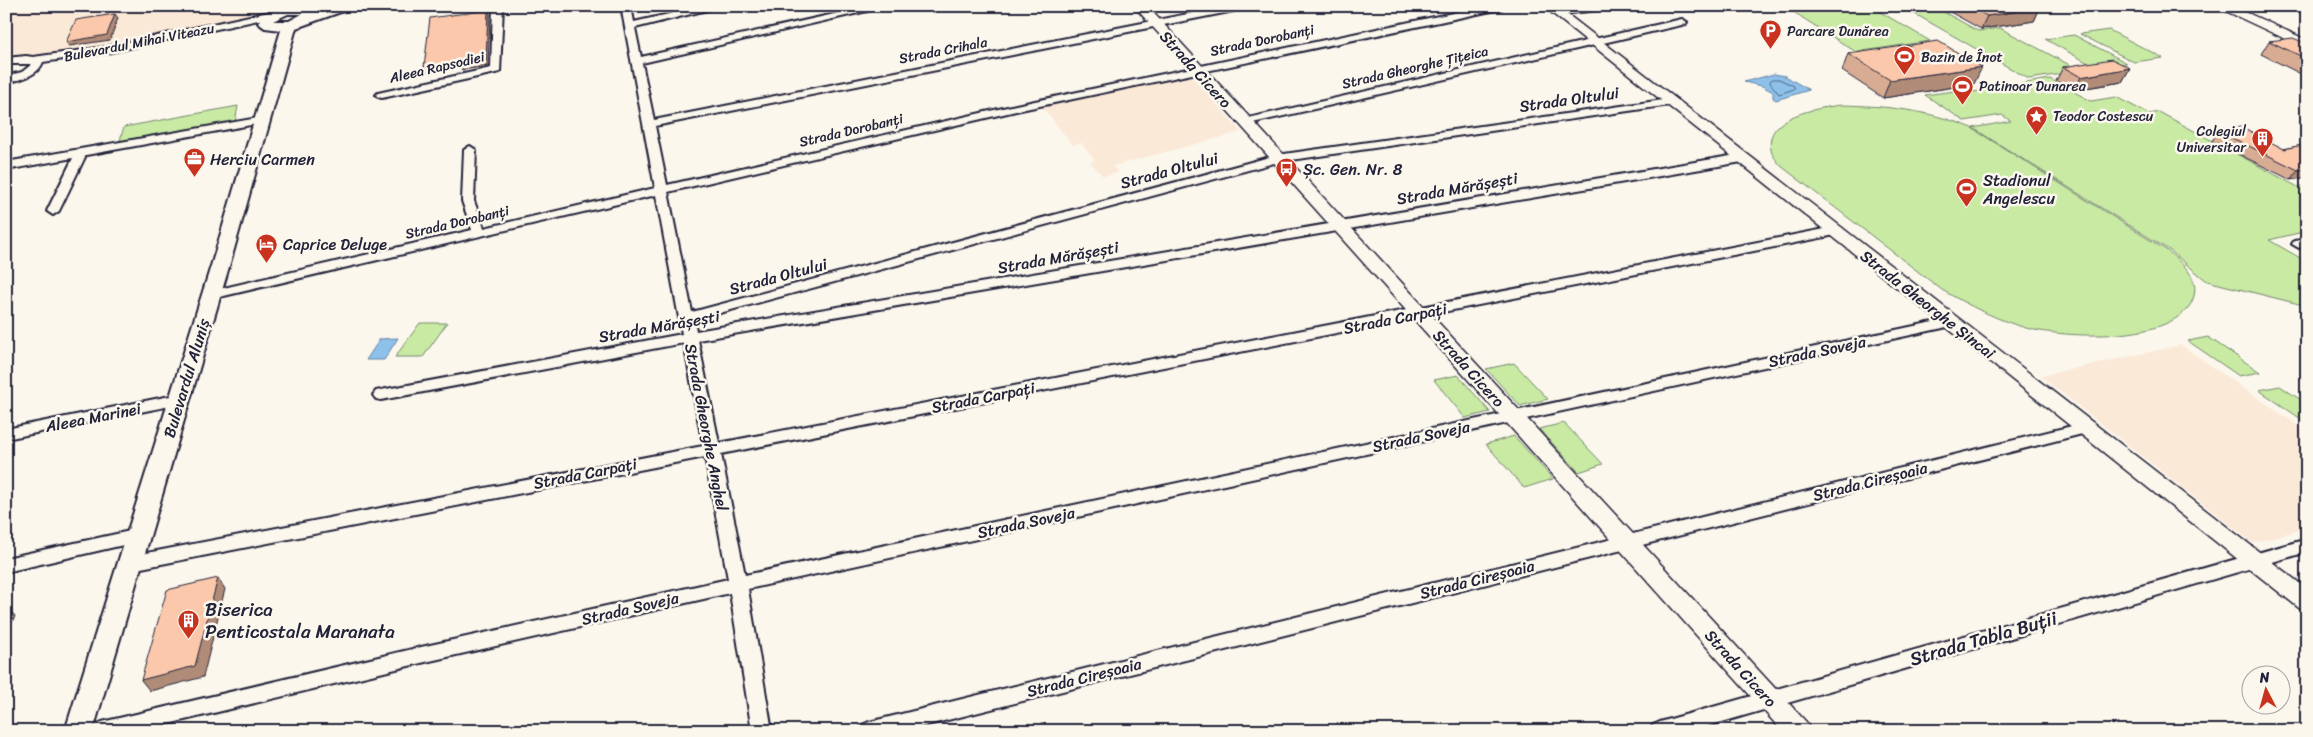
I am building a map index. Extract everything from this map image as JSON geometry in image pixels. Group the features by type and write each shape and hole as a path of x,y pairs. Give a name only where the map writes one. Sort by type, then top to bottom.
{"main road":[{"name":"Bulevardul Mihai Viteazu","path":"288,15 333,6"},
{"name":"Bulevardul Mihai Viteazu","path":"288,15 344,6"},
{"name":"Bulevardul Aluniș","path":"79,731 264,120 288,15"}],"street":[{"name":"Aleea Rapsodiei","path":"382,95 496,70 498,6"},
{"name":"Strada Gheorghe Anghel","path":"626,6 738,584 762,731"},
{"path":"630,26 718,6"},
{"path":"638,61 884,6"},
{"name":"Strada Cicero","path":"1140,6 1798,731"},
{"name":"Strada Crihala","path":"649,124 1244,6"},
{"name":"Strada Dorobanți","path":"211,295 662,192 1016,108 1501,6"},
{"path":"1553,9 1602,6"},
{"path":"2221,6 2307,45"},
{"name":"Strada Gheorghe Șincai","path":"1553,9 2307,602"},
{"name":"Bulevardul Mihai Viteazu","path":"6,80 34,65 60,63 242,27 288,15"},
{"name":"Strada Gheorghe Țițeica","path":"1244,122 1682,22"},
{"name":"Bulevardul Mihai Viteazu","path":"6,62 26,59 34,65"},
{"name":"Strada Oltului","path":"686,318 1277,159 1670,102"},
{"path":"6,166 264,120"},
{"path":"470,150 468,201 480,233"},
{"path":"53,211 81,153"},
{"name":"Strada Mărășești","path":"381,395 690,337 1742,158"},
{"name":"Strada Carpați","path":"131,564 712,448 1419,314 1835,231"},
{"name":"Strada Soveja","path":"102,731 421,655 738,584 1952,322"},
{"name":"Aleea Marinei","path":"6,434 180,399"},
{"name":"Strada Cireșoaia","path":"869,731 2084,428"},
{"path":"6,565 139,535"},
{"name":"Strada Tabla Buții","path":"1660,731 2307,545"}],"shaded area":[{"path":"6,6 273,6 252,18 101,49 63,55 20,56 6,61"},
{"path":"1191,75 1241,132 1113,166 1118,173 1103,176 1090,162 1095,160 1081,143 1073,145 1042,107"},
{"path":"2181,345 2307,432 2307,528 2253,543 2040,376"}],"green space":[{"path":"1784,6 1870,6 1930,41 1856,52"},
{"path":"1901,6 1933,6 1978,31 2000,28 2081,71 2029,79"},
{"path":"2109,30 2163,58 2134,62 2080,34"},
{"path":"2074,35 2127,63 2097,68 2045,39"},
{"path":"2050,79 2091,101 2116,97 2149,114 2159,112 2298,187 2307,185 2307,231 2269,240 2307,262 2307,306 2207,281 2169,250 1973,128 2011,121 2002,115 1964,121 1925,95 1962,90 1967,93"},
{"name":"Stadionul Angelescu","path":"1841,105 1875,106 1907,110 1954,121 1970,127 2166,250 2183,265 2192,277 2195,291 2193,299 2183,314 2165,324 2143,331 2091,335 2043,331 2015,325 1972,307 1952,296 1781,166 1774,157 1771,150 1771,138 1775,129 1784,122 1794,116 1807,112"},
{"path":"238,106 235,122 119,143 124,127"},
{"path":"420,323 447,323 423,357 395,357"},
{"path":"2208,337 2260,372 2239,376 2188,341"},
{"path":"1514,363 1548,399 1520,406 1486,369"},
{"path":"1458,375 1490,412 1465,418 1434,380"},
{"path":"2280,386 2307,404 2307,423 2259,390"},
{"path":"1564,423 1603,464 1579,472 1539,429"},
{"path":"1514,436 1553,479 1524,488 1486,444"}],"water":[{"path":"1774,74 1785,76 1809,90 1776,100 1773,98 1773,92 1762,86 1744,82"},
{"path":"398,338 384,360 366,360 380,339"}],"building":[{"path":"1968,6 2036,6 2040,8 1987,16"},
{"path":"488,10 486,61 460,65 460,62 424,67 430,18"},
{"path":"115,14 107,35 66,42 76,20"},
{"path":"2293,38 2307,44 2307,59 2269,41"},
{"path":"1938,41 1982,67 1890,80 1848,54"},
{"path":"2112,59 2130,68 2081,77 2063,67"},
{"path":"2242,127 2284,149 2307,144 2307,169 2298,170 2218,131"},
{"name":"Biserica Penticostala Maranata","path":"218,578 195,666 141,680 167,590"}],"place":[{"name":"Parcare Dunărea","path":"1771,50"},
{"name":"Bazin de Înot","path":"1905,76"},
{"name":"Patinoar Dunarea","path":"1963,105"},
{"name":"Teodor Costescu","path":"2037,135"},
{"name":"Colegiul Universitar","path":"2262,158"},
{"name":"Herciu Carmen","path":"194,178"},
{"name":"Șc. Gen. Nr. 8","path":"1287,188"},
{"name":"Stadionul Angelescu","path":"1967,208"},
{"name":"Caprice Deluge","path":"267,263"},
{"name":"Biserica Penticostala Maranata","path":"189,639"}]}
